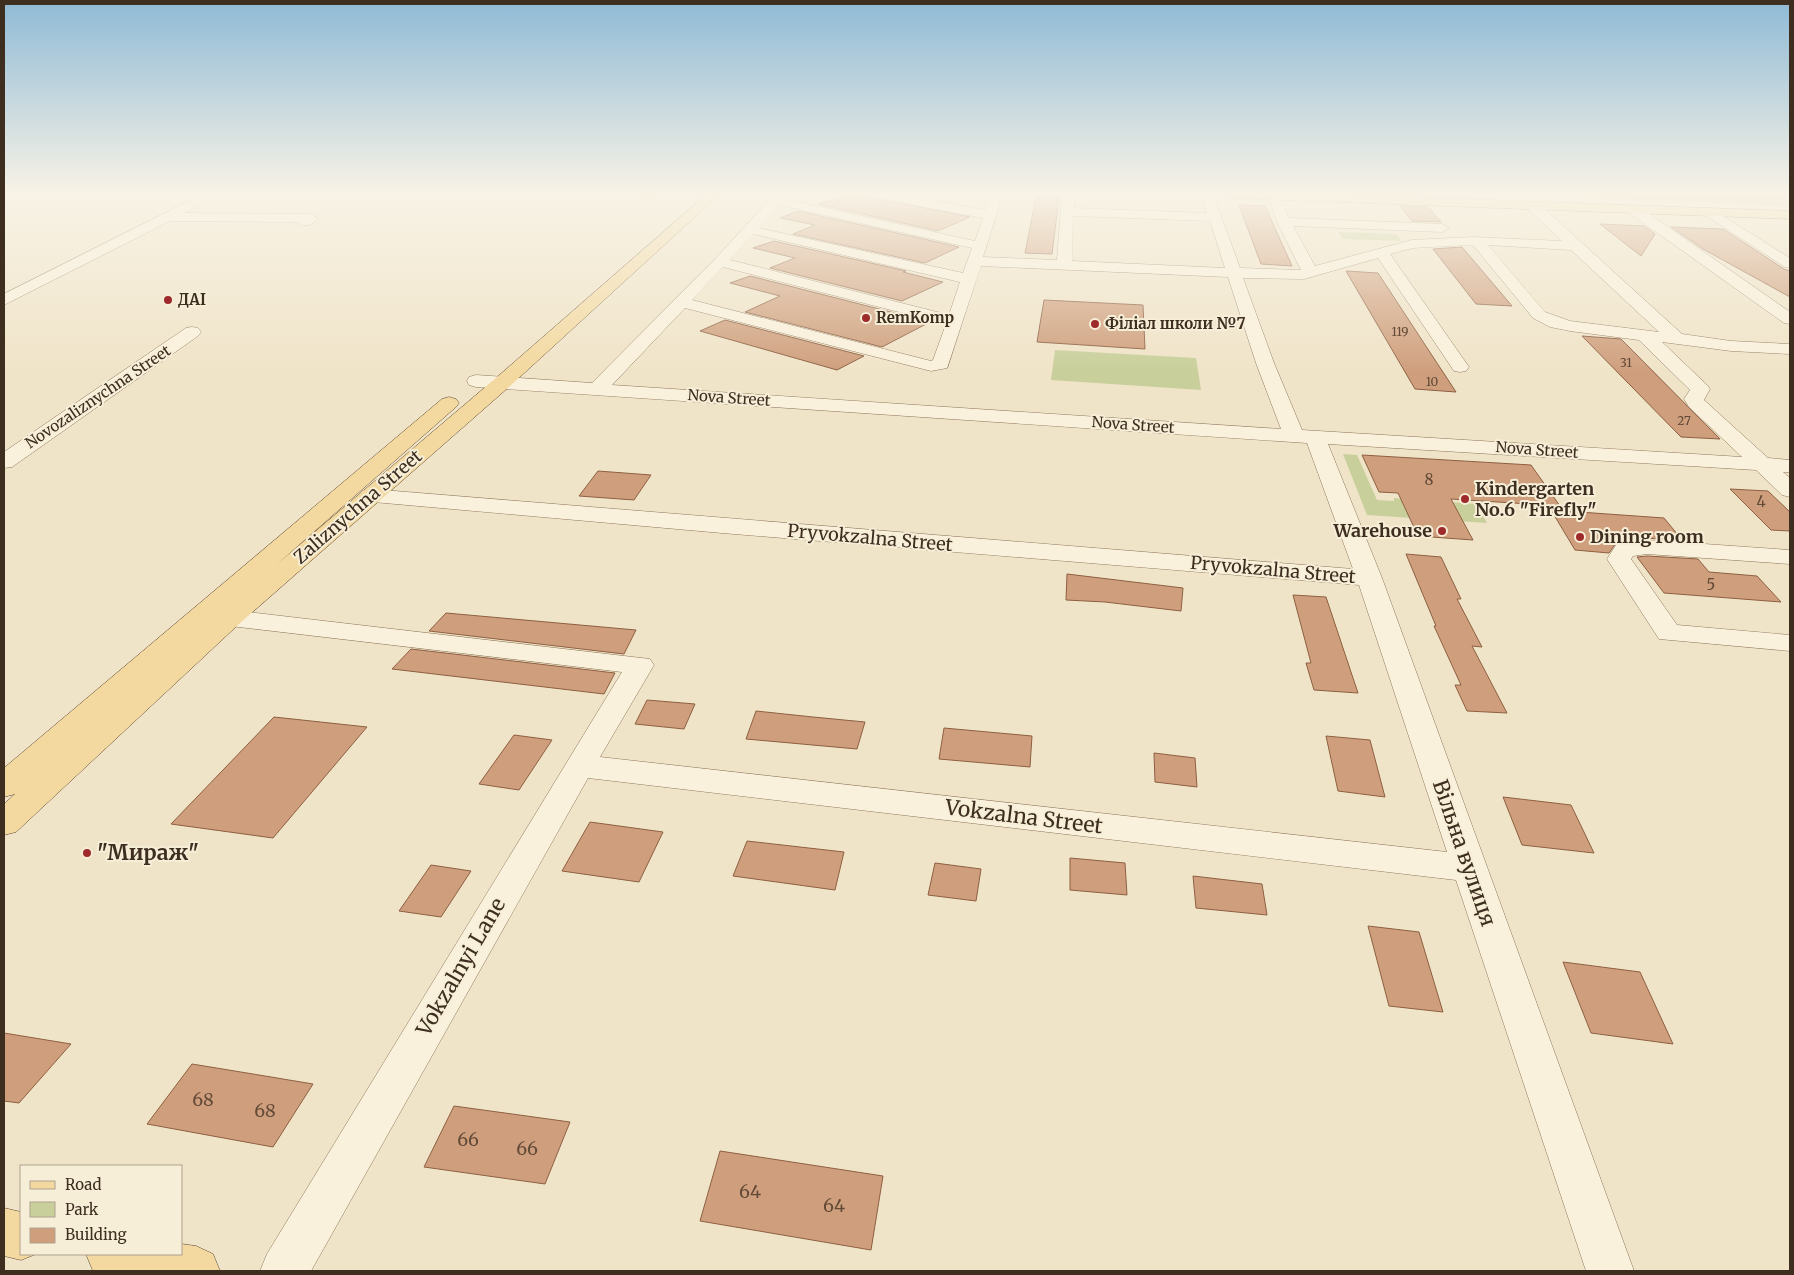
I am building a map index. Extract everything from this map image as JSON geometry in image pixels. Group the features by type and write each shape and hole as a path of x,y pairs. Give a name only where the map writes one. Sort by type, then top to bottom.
{"main road":[{"name":"Zaliznychna Street","path":"4,786 343,493 627,254"},
{"name":"Zaliznychna Street","path":"4,823 230,618 503,382 647,254"},
{"path":"4,1232 20,1236"},
{"path":"115,1255 196,1271"}],"street":[{"path":"4,300 94,254"},
{"path":"598,388 728,254"},
{"path":"856,254 969,279"},
{"path":"682,302 931,366 941,364 977,254"},
{"path":"980,254 1064,266 1284,275 1310,272 1380,254"},
{"path":"1064,266 1065,254"},
{"name":"Вільна вулиця","path":"1227,254 1265,363 1305,436 1370,578 1610,1271"},
{"path":"1300,254 1310,272"},
{"path":"1382,254 1460,367"},
{"path":"1488,254 1539,315 1556,323 1731,346 1790,348"},
{"path":"1583,254 1677,339"},
{"path":"1698,254 1786,313"},
{"path":"1774,254 1790,264"},
{"path":"720,262 954,321"},
{"name":"Novozaliznychna Street","path":"4,462 192,332"},
{"path":"1644,335 1700,389 1694,399 1696,403 1766,465 1790,490"},
{"name":"Nova Street","path":"476,381 1790,466"},
{"name":"Pryvokzalna Street","path":"370,496 1370,578"},
{"path":"1790,557 1647,547 1625,550 1619,559 1669,633 1790,643"},
{"name":"Vokzalnyi Lane","path":"230,618 640,665 284,1271"},
{"name":"Vokzalna Street","path":"579,766 1469,868"}],"green space":[{"path":"1055,350 1196,358 1201,390 1051,380"},
{"path":"1343,454 1357,455 1377,500 1394,501 1394,498 1476,504 1487,523 1367,515"}],"building":[{"path":"776,254 829,254 906,271 903,272 943,282 902,301 770,268 795,258"},
{"path":"882,254 945,254 925,263"},
{"path":"1257,254 1286,254 1292,266 1261,264"},
{"path":"1437,254 1468,254 1512,306 1476,304"},
{"path":"1711,254 1760,254 1790,271 1790,297"},
{"path":"1346,271 1378,273 1456,392 1415,389"},
{"path":"750,276 930,322 882,347 745,312 780,296 730,283"},
{"name":"Філіал школи №7","path":"1044,300 1143,305 1145,349 1037,342"},
{"path":"725,320 864,356 837,370 700,331"},
{"path":"1582,336 1621,339 1720,439 1681,437"},
{"path":"1362,455 1531,465 1560,506 1451,499 1473,540 1418,536 1398,493 1379,492"},
{"path":"598,471 651,475 634,500 579,496"},
{"path":"1730,489 1768,491 1790,512 1790,531 1771,530"},
{"path":"1551,510 1664,518 1683,541 1647,538 1616,543 1609,553 1575,550"},
{"path":"1406,554 1441,557 1461,599 1457,599 1482,647 1472,646 1507,713 1467,711 1455,685 1461,685 1434,626 1436,626"},
{"path":"1637,557 1698,559 1709,572 1757,576 1781,602 1664,593"},
{"path":"1067,574 1183,588 1181,611 1105,602 1066,600"},
{"path":"1293,595 1326,597 1358,693 1314,690 1306,663 1311,663"},
{"path":"446,613 636,630 624,654 429,631"},
{"path":"411,649 615,673 604,694 392,669"},
{"path":"647,700 695,704 684,729 635,724"},
{"path":"756,711 865,722 857,749 746,739"},
{"path":"274,717 367,727 273,838 171,824"},
{"path":"944,728 1032,736 1030,767 939,759"},
{"path":"514,735 552,740 519,790 479,784"},
{"path":"1326,736 1370,740 1385,797 1338,791"},
{"path":"1154,753 1195,758 1197,787 1155,782"},
{"path":"1503,797 1571,805 1594,853 1522,845"},
{"path":"590,822 663,832 639,882 562,871"},
{"path":"747,841 844,852 835,890 733,876"},
{"path":"1070,858 1125,863 1127,895 1070,890"},
{"path":"935,863 981,869 976,901 928,895"},
{"path":"431,865 471,871 441,917 399,911"},
{"path":"1193,876 1262,884 1267,915 1196,908"},
{"path":"1368,926 1419,932 1443,1012 1389,1006"},
{"path":"1563,962 1640,972 1673,1044 1591,1033"},
{"path":"4,1033 71,1044 19,1103 4,1101"},
{"path":"192,1064 313,1084 273,1147 147,1124"},
{"path":"454,1106 570,1122 545,1184 424,1167"},
{"path":"720,1151 883,1176 871,1250 700,1221"}],"place":[{"name":"ДАІ","path":"168,300"},
{"name":"RemKomp","path":"866,318"},
{"name":"Філіал школи №7","path":"1095,324"},
{"name":"Kindergarten No.6 \"Firefly\"","path":"1465,499"},
{"name":"Warehouse","path":"1442,531"},
{"name":"Dining room","path":"1580,537"},
{"name":"\"Мираж\"","path":"87,853"}]}
